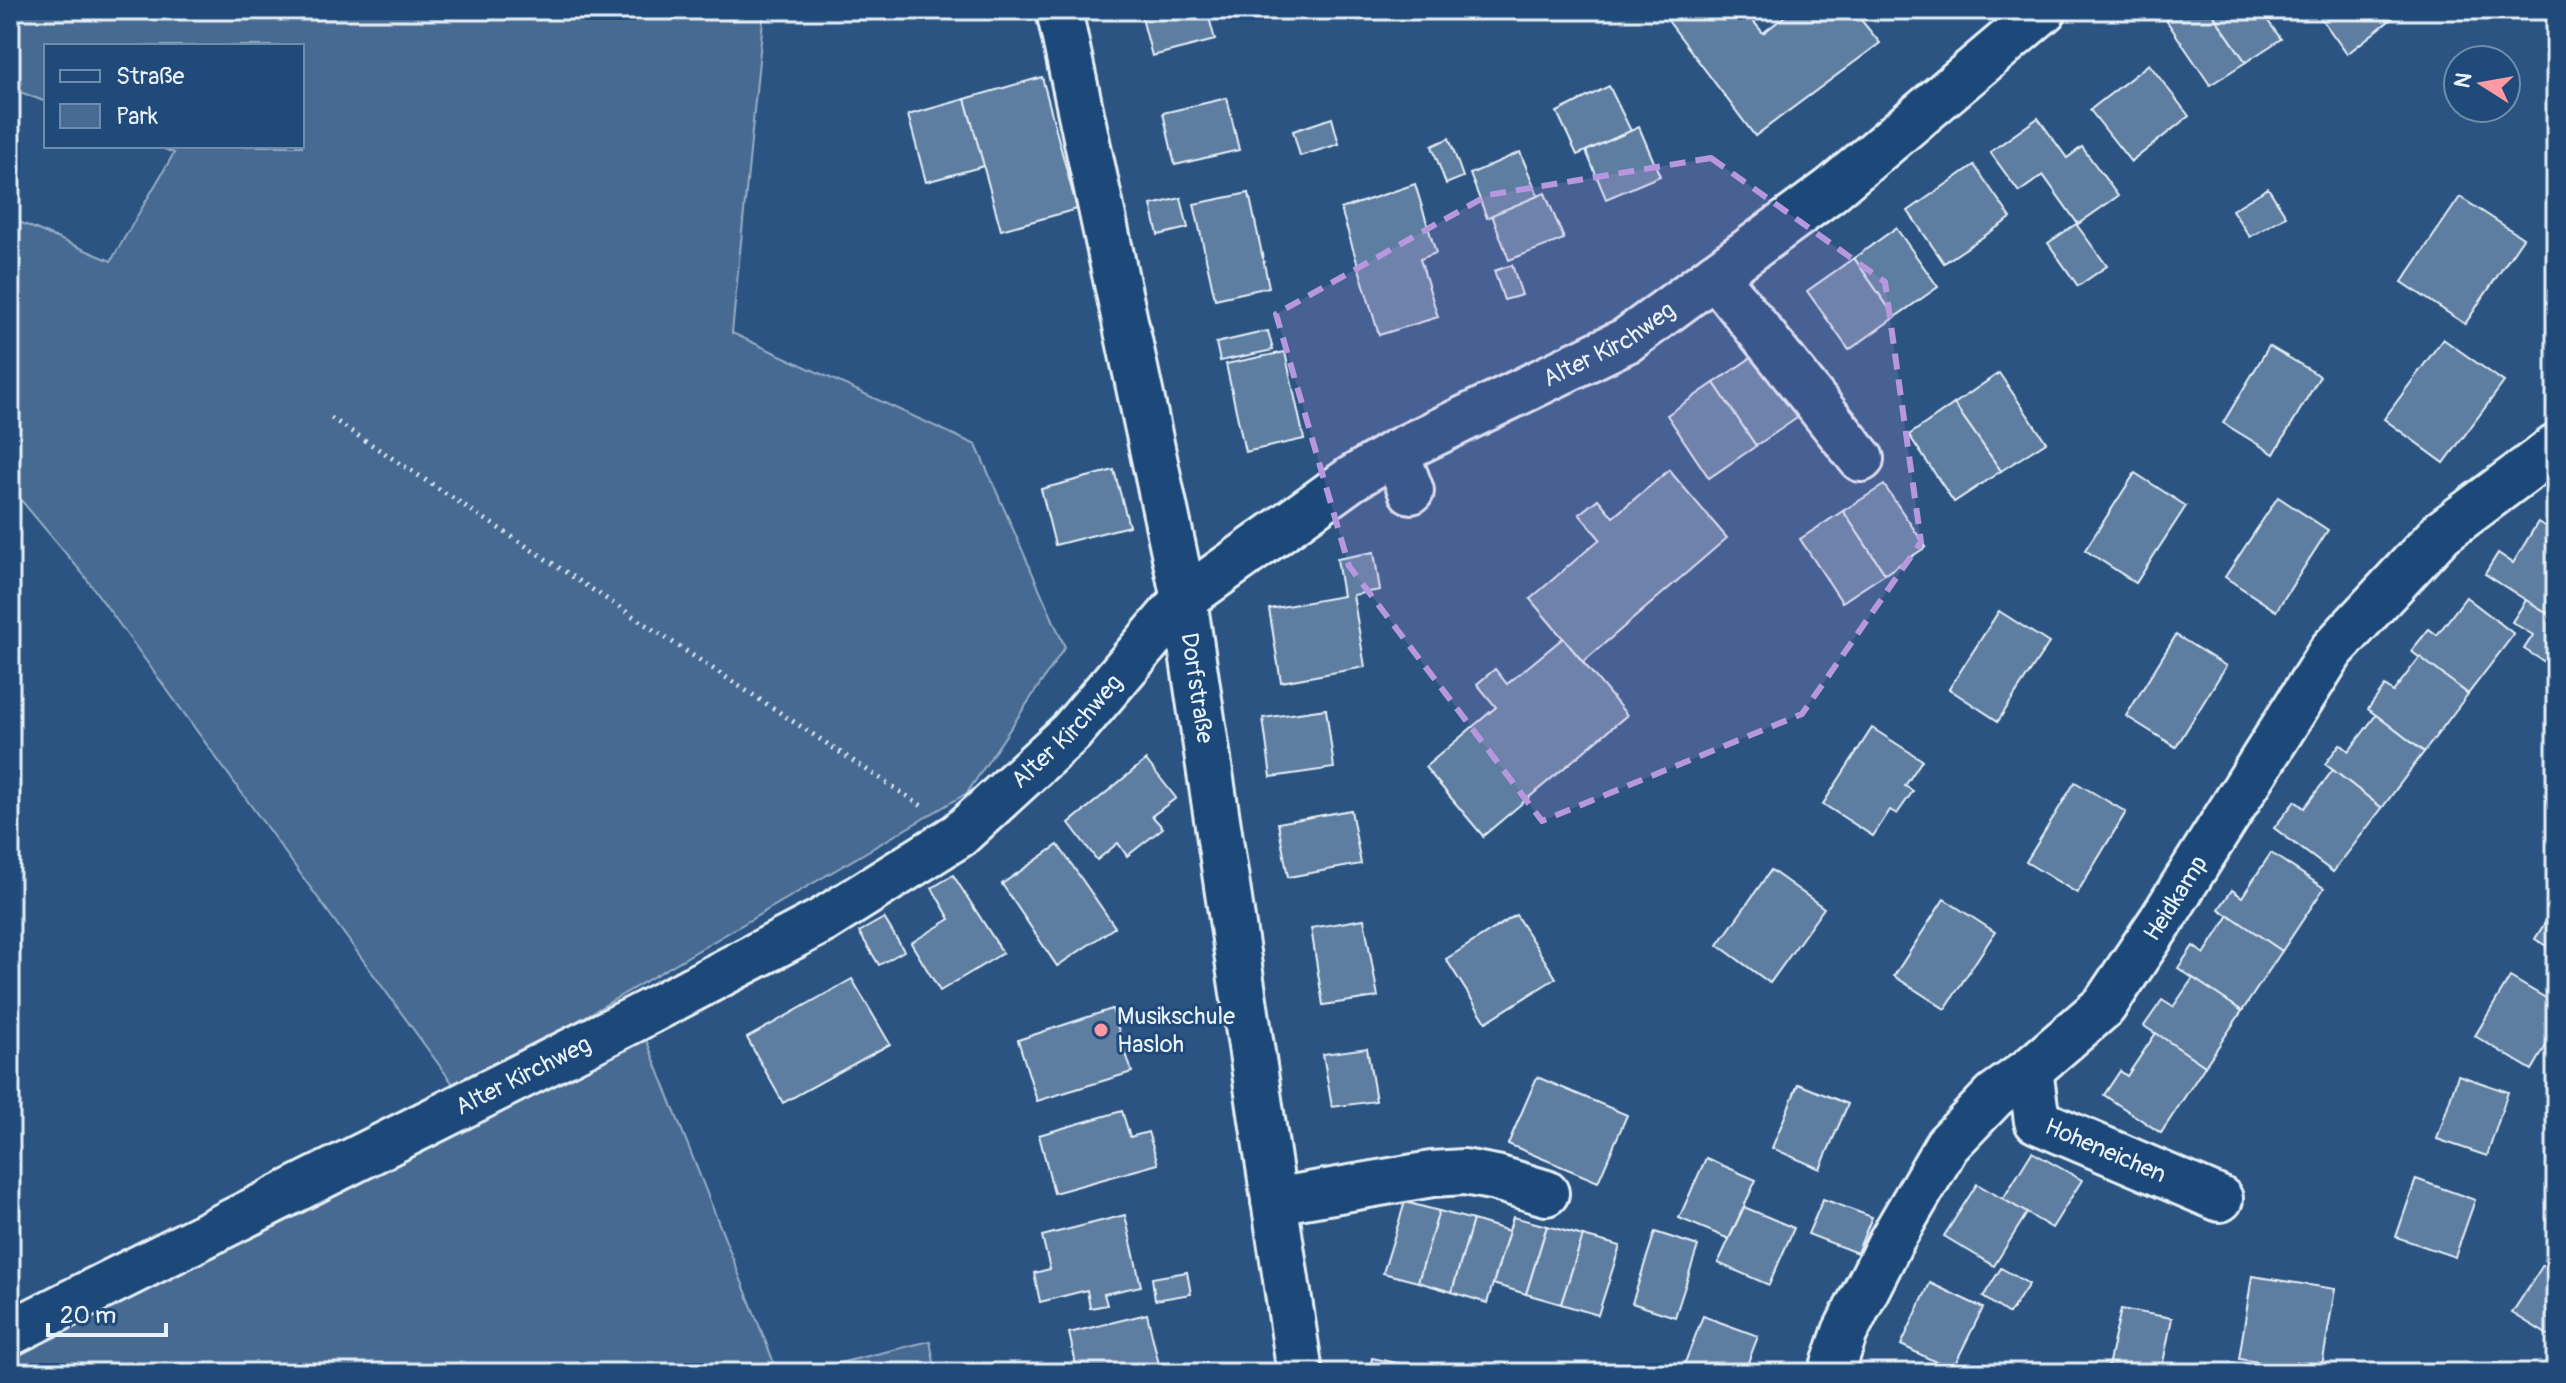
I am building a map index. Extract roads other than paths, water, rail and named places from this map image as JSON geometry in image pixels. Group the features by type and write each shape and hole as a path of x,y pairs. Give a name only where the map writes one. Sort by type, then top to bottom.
{"street":[{"name":"Dorfstraße","path":"1059,10 1184,599 1300,1373"},
{"name":"Alter Kirchweg","path":"10,1333 621,1026 822,921 959,835 1071,732 1184,599 1351,479 1404,472 1627,340 1831,190 2044,10"},
{"path":"1715,275 1861,459"},
{"name":"Heidkamp","path":"1831,1373 1845,1332 1891,1241 1947,1145 1995,1095 2030,1070 2104,1006 2332,650 2442,532 2556,447"},
{"name":"Hoheneichen","path":"2030,1070 2037,1121 2220,1199"},
{"path":"1274,1201 1432,1174 1464,1172 1546,1193"}],"place":[{"name":"Musikschule Hasloh","path":"1101,1030"}]}
